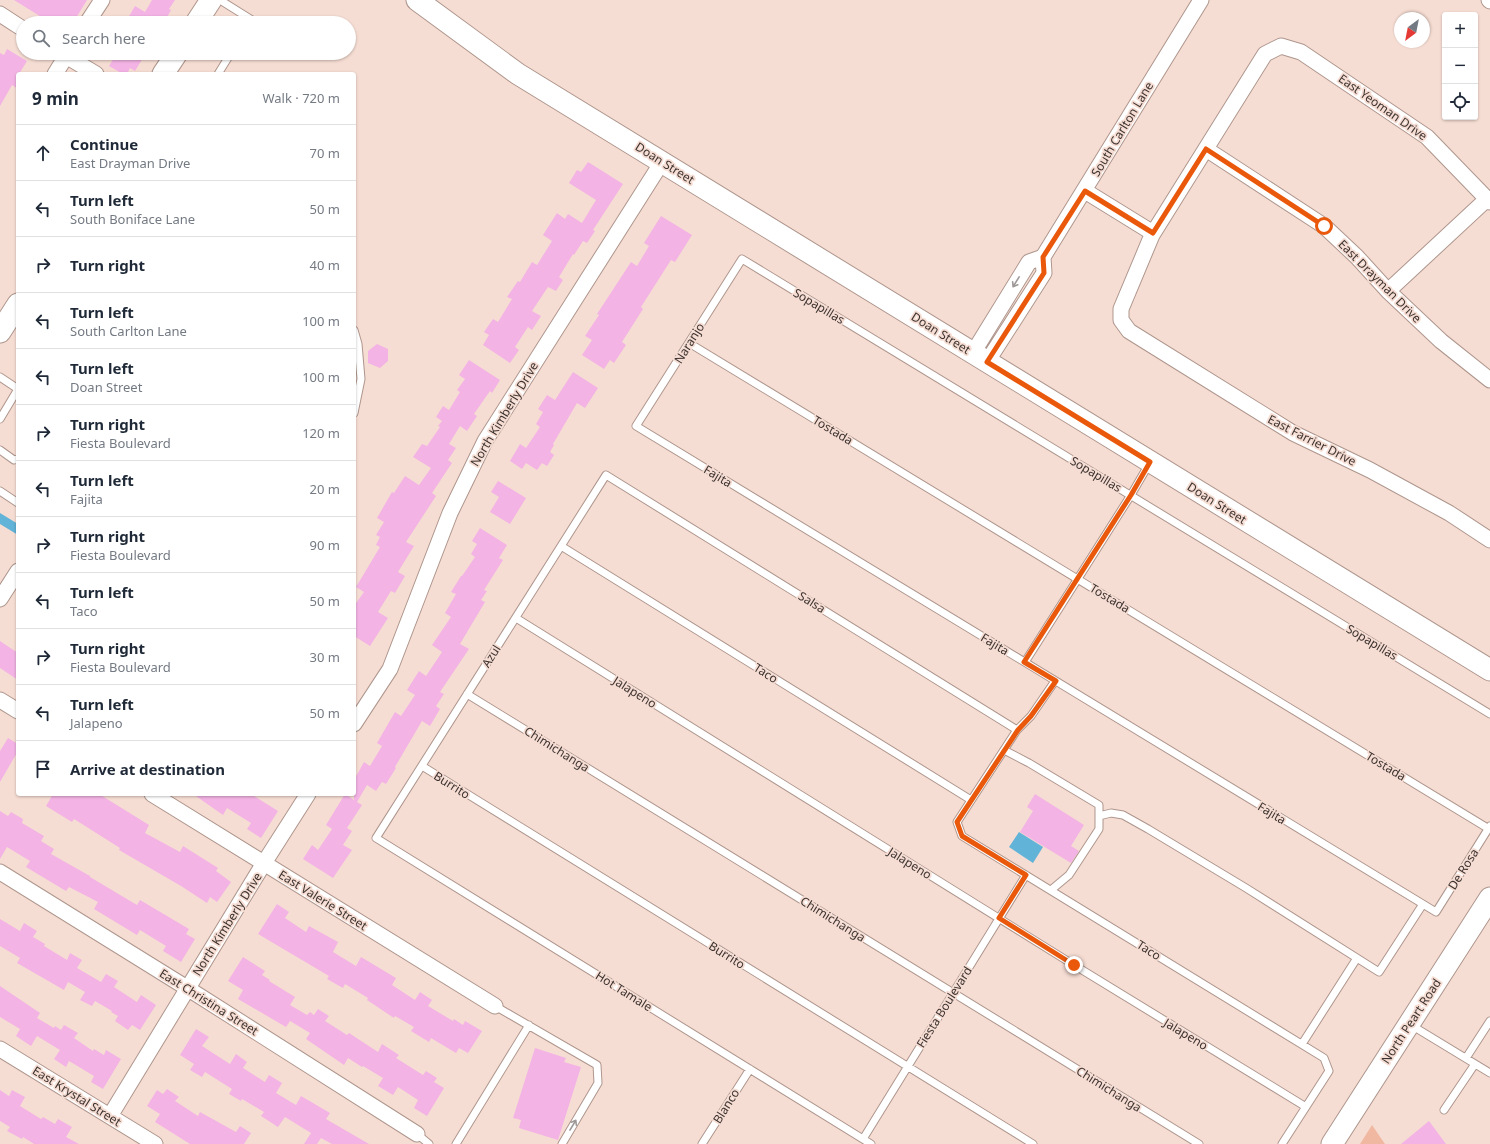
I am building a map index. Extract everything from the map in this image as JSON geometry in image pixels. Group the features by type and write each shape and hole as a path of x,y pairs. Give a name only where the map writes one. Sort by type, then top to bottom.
{"street":[{"path":"92,16 102,0"},
{"path":"201,16 211,0"},
{"name":"Doan Street","path":"418,0 518,74 1490,670"},
{"name":"South Carlton Lane","path":"980,357 1044,273 1043,257 1085,191 1201,0"},
{"path":"0,14 16,24"},
{"name":"East Yeoman Drive","path":"1206,149 1265,54 1281,46 1301,52 1427,137 1488,201"},
{"path":"56,72 62,60"},
{"path":"74,60 93,72"},
{"path":"165,72 173,60"},
{"path":"1085,191 1153,233 1206,149"},
{"name":"East Drayman Drive","path":"1206,149 1324,226 1357,257 1388,291 1441,341 1490,380"},
{"name":"North Kimberly Drive","path":"356,721 390,669 450,513 485,441 662,162"},
{"path":"1388,291 1488,201"},
{"name":"East Farrier Drive","path":"1153,233 1121,309 1121,320 1129,331 1293,433 1370,470 1448,513 1490,540"},
{"path":"0,332 16,307"},
{"path":"0,599 16,574"},
{"path":"0,700 16,710"},
{"name":"East Valerie Street","path":"155,796 495,1006"},
{"name":"North Kimberly Drive","path":"110,1116 187,988 307,796"},
{"name":"East Christina Street","path":"0,872 187,988 417,1134"},
{"name":"North Peart Road","path":"1332,1144 1490,898"},
{"name":"East Krystal Street","path":"0,1049 155,1144"}],"lane":[{"path":"220,0 246,16"},
{"path":"219,72 227,60"},
{"name":"Naranjo","path":"636,426 742,259"},
{"name":"Sopapillas","path":"742,259 1490,714"},
{"path":"356,337 361,379 356,403"},
{"name":"Tostada","path":"689,343 1489,828"},
{"path":"0,377 16,388"},
{"path":"0,419 16,392"},
{"name":"Fajita","path":"636,426 1436,912"},
{"path":"0,450 14,460 16,460"},
{"path":"1024,662 1131,495 1150,462"},
{"name":"Azul","path":"376,838 606,475"},
{"name":"Salsa","path":"606,475 1018,730"},
{"path":"0,491 16,502"},
{"name":"Taco","path":"561,546 971,800 957,822 962,836 1324,1058 1329,1071 1306,1107"},
{"name":"Jalapeno","path":"516,618 1306,1107"},
{"path":"971,800 1018,730 1031,716 1056,681"},
{"name":"Chimichanga","path":"467,694 1199,1144"},
{"path":"1004,750 1029,763 1099,805 1100,828 1078,864 1069,875 1051,890"},
{"name":"Burrito","path":"422,766 1033,1144"},
{"path":"1099,816 1111,813 1123,815 1246,888 1379,972 1422,904"},
{"name":"De Rosa","path":"1436,912 1489,828"},
{"name":"Hot Tamale","path":"376,838 871,1144"},
{"name":"Fiesta Boulevard","path":"863,1139 1026,875"},
{"path":"1302,1044 1356,958"},
{"path":"495,1006 597,1066 598,1082 562,1144"},
{"path":"1466,1058 1490,1021"},
{"path":"1410,1024 1490,1073"},
{"path":"456,1144 529,1025"},
{"path":"1444,1110 1475,1064"},
{"name":"Blanco","path":"702,1144 750,1069"},
{"path":"1282,1144 1306,1107"},
{"path":"417,1134 429,1144"}],"shaded area":[{"path":"1372,1125 1385,1144 1360,1144"}],"water":[{"path":"0,513 16,523 16,534 0,524"},
{"path":"1019,832 1043,847 1033,863 1009,847"}],"building":[{"path":"14,0 87,0 77,16 40,16"},
{"path":"152,0 175,0 169,9 171,10 168,16 129,16 135,6 145,12"},
{"path":"7,49 16,54 16,60 27,61 20,72 16,72 16,88 12,85 0,106 0,53 4,55"},
{"path":"113,60 142,60 135,71 130,68 128,72 120,72 109,66"},
{"path":"588,162 623,184 593,230 595,231 587,243 583,241 574,255 573,254 559,277 563,280 556,291 548,287 532,311 541,316 532,330 528,327 515,347 519,350 510,363 483,345 489,335 484,332 493,319 498,322 512,299 507,297 518,281 520,282 532,262 537,265 552,241 543,235 557,213 565,219 568,214 582,223 596,200 569,183 577,170 581,172"},
{"path":"661,216 692,235 675,262 671,260 641,307 643,309 622,342 626,345 614,363 610,360 604,369 582,355 592,340 585,336 599,315 597,314 631,262 637,266 649,246 644,243"},
{"path":"377,344 388,349 388,361 380,368 368,363 368,351"},
{"path":"469,360 500,380 492,393 490,391 474,414 477,416 467,431 460,426 449,444 456,448 448,460 452,463 432,493 436,496 406,542 414,546 398,572 405,576 395,593 391,591 378,612 388,618 370,646 356,637 356,603 364,592 356,587 380,547 376,545 380,537 376,535 384,522 377,518 392,492 394,493 405,476 419,485 431,468 413,457 422,444 427,446 440,427 438,426 442,421 436,417 443,406 449,410 460,392 457,390 465,379 459,375"},
{"path":"573,372 598,388 585,408 577,403 553,444 554,445 550,452 554,455 547,466 542,463 537,470 526,463 522,469 510,461 520,444 526,448 540,427 536,424 543,412 538,409 547,395 555,400"},
{"path":"498,481 526,498 510,524 490,512 499,497 491,492"},
{"path":"480,528 507,545 499,558 503,560 484,590 487,591 481,600 485,602 460,644 469,649 440,692 444,694 436,706 440,709 430,726 422,721 386,784 382,782 376,791 367,785 357,802 362,805 347,828 352,831 343,845 352,850 333,878 303,859 312,845 318,850 332,829 326,825 344,796 348,796 354,800 354,796 356,796 356,776 364,762 370,766 382,746 377,743 395,712 401,716 415,695 407,690 419,671 426,676 442,652 432,645 451,617 445,613 456,594 451,592 475,557 471,554 477,544 472,541"},
{"path":"0,641 16,652 16,679 0,668"},
{"path":"8,738 16,743 16,754 0,782 0,751"},
{"path":"1035,794 1084,825 1071,846 1079,851 1071,863 1020,832 1033,811 1027,807"},
{"path":"52,796 102,796 149,825 145,833 180,852 183,846 218,868 216,871 231,882 217,902 210,897 207,903 119,850 120,848 74,819 72,822 46,806"},
{"path":"196,796 254,796 278,811 261,838 247,829 251,823 227,808 223,815"},
{"path":"0,811 8,816 11,812 23,819 22,823 44,836 41,841 54,849 51,854 137,905 140,900 189,929 186,934 195,939 181,962 163,951 166,946 140,930 137,935 94,909 98,902 69,887 66,891 26,867 30,861 7,847 0,859"},
{"path":"277,904 289,912 285,918 306,932 309,926 338,942 333,952 356,966 361,957 396,978 392,985 415,1000 420,992 432,1000 428,1006 453,1021 454,1019 463,1025 465,1021 482,1031 468,1053 459,1048 456,1053 431,1038 429,1042 411,1031 414,1027 395,1016 394,1018 367,1000 368,998 345,984 343,988 327,979 329,976 258,934"},
{"path":"0,919 20,931 24,923 37,931 33,937 45,944 44,946 67,960 70,953 82,960 77,968 101,982 106,974 118,981 114,987 137,1002 141,995 156,1005 140,1030 132,1025 128,1030 115,1021 118,1016 95,1001 92,1006 80,1000 85,992 68,982 64,990 17,963 20,958 0,946"},
{"path":"243,957 265,971 262,975 270,980 269,981 295,997 290,1005 307,1015 310,1012 314,1015 318,1009 329,1016 325,1021 347,1035 349,1033 378,1052 382,1044 399,1055 396,1058 423,1075 426,1071 437,1078 434,1082 444,1088 427,1116 414,1108 418,1100 398,1087 393,1095 378,1086 383,1078 348,1058 344,1065 306,1039 310,1033 290,1021 286,1027 238,999 243,990 228,981"},
{"path":"0,986 40,1013 37,1018 54,1028 55,1026 61,1030 64,1025 78,1033 74,1038 93,1051 94,1049 104,1055 106,1050 121,1059 103,1089 91,1082 94,1076 69,1061 66,1067 54,1059 60,1050 37,1036 31,1046 16,1036 20,1029 0,1017"},
{"path":"196,1029 209,1037 202,1046 230,1064 236,1054 247,1062 243,1068 265,1082 269,1075 282,1083 276,1093 296,1105 301,1096 330,1113 326,1119 369,1144 332,1144 321,1138 317,1144 304,1144 311,1133 285,1117 278,1127 261,1116 264,1112 242,1099 241,1101 229,1094 232,1089 205,1072 202,1077 190,1070 194,1064 180,1055"},
{"path":"535,1048 566,1058 564,1062 581,1067 558,1140 519,1128 521,1120 513,1118"},
{"path":"167,1089 179,1097 175,1101 198,1116 200,1112 236,1132 240,1126 251,1133 244,1144 190,1144 155,1122 160,1114 147,1106 157,1090 163,1094"},
{"path":"0,1090 9,1096 12,1090 25,1097 20,1106 41,1119 43,1117 55,1124 58,1119 72,1127 66,1137 79,1144 34,1144 23,1137 22,1139 7,1131 10,1127 0,1121"},
{"path":"1429,1121 1446,1144 1401,1144"}],"route":[{"path":"1074,965 999,918 1026,875 962,836 957,822 1018,730 1031,716 1056,681 1024,662 1131,495 1150,462 987,362 1044,273 1043,257 1085,191 1153,233 1206,149 1324,226"}]}
